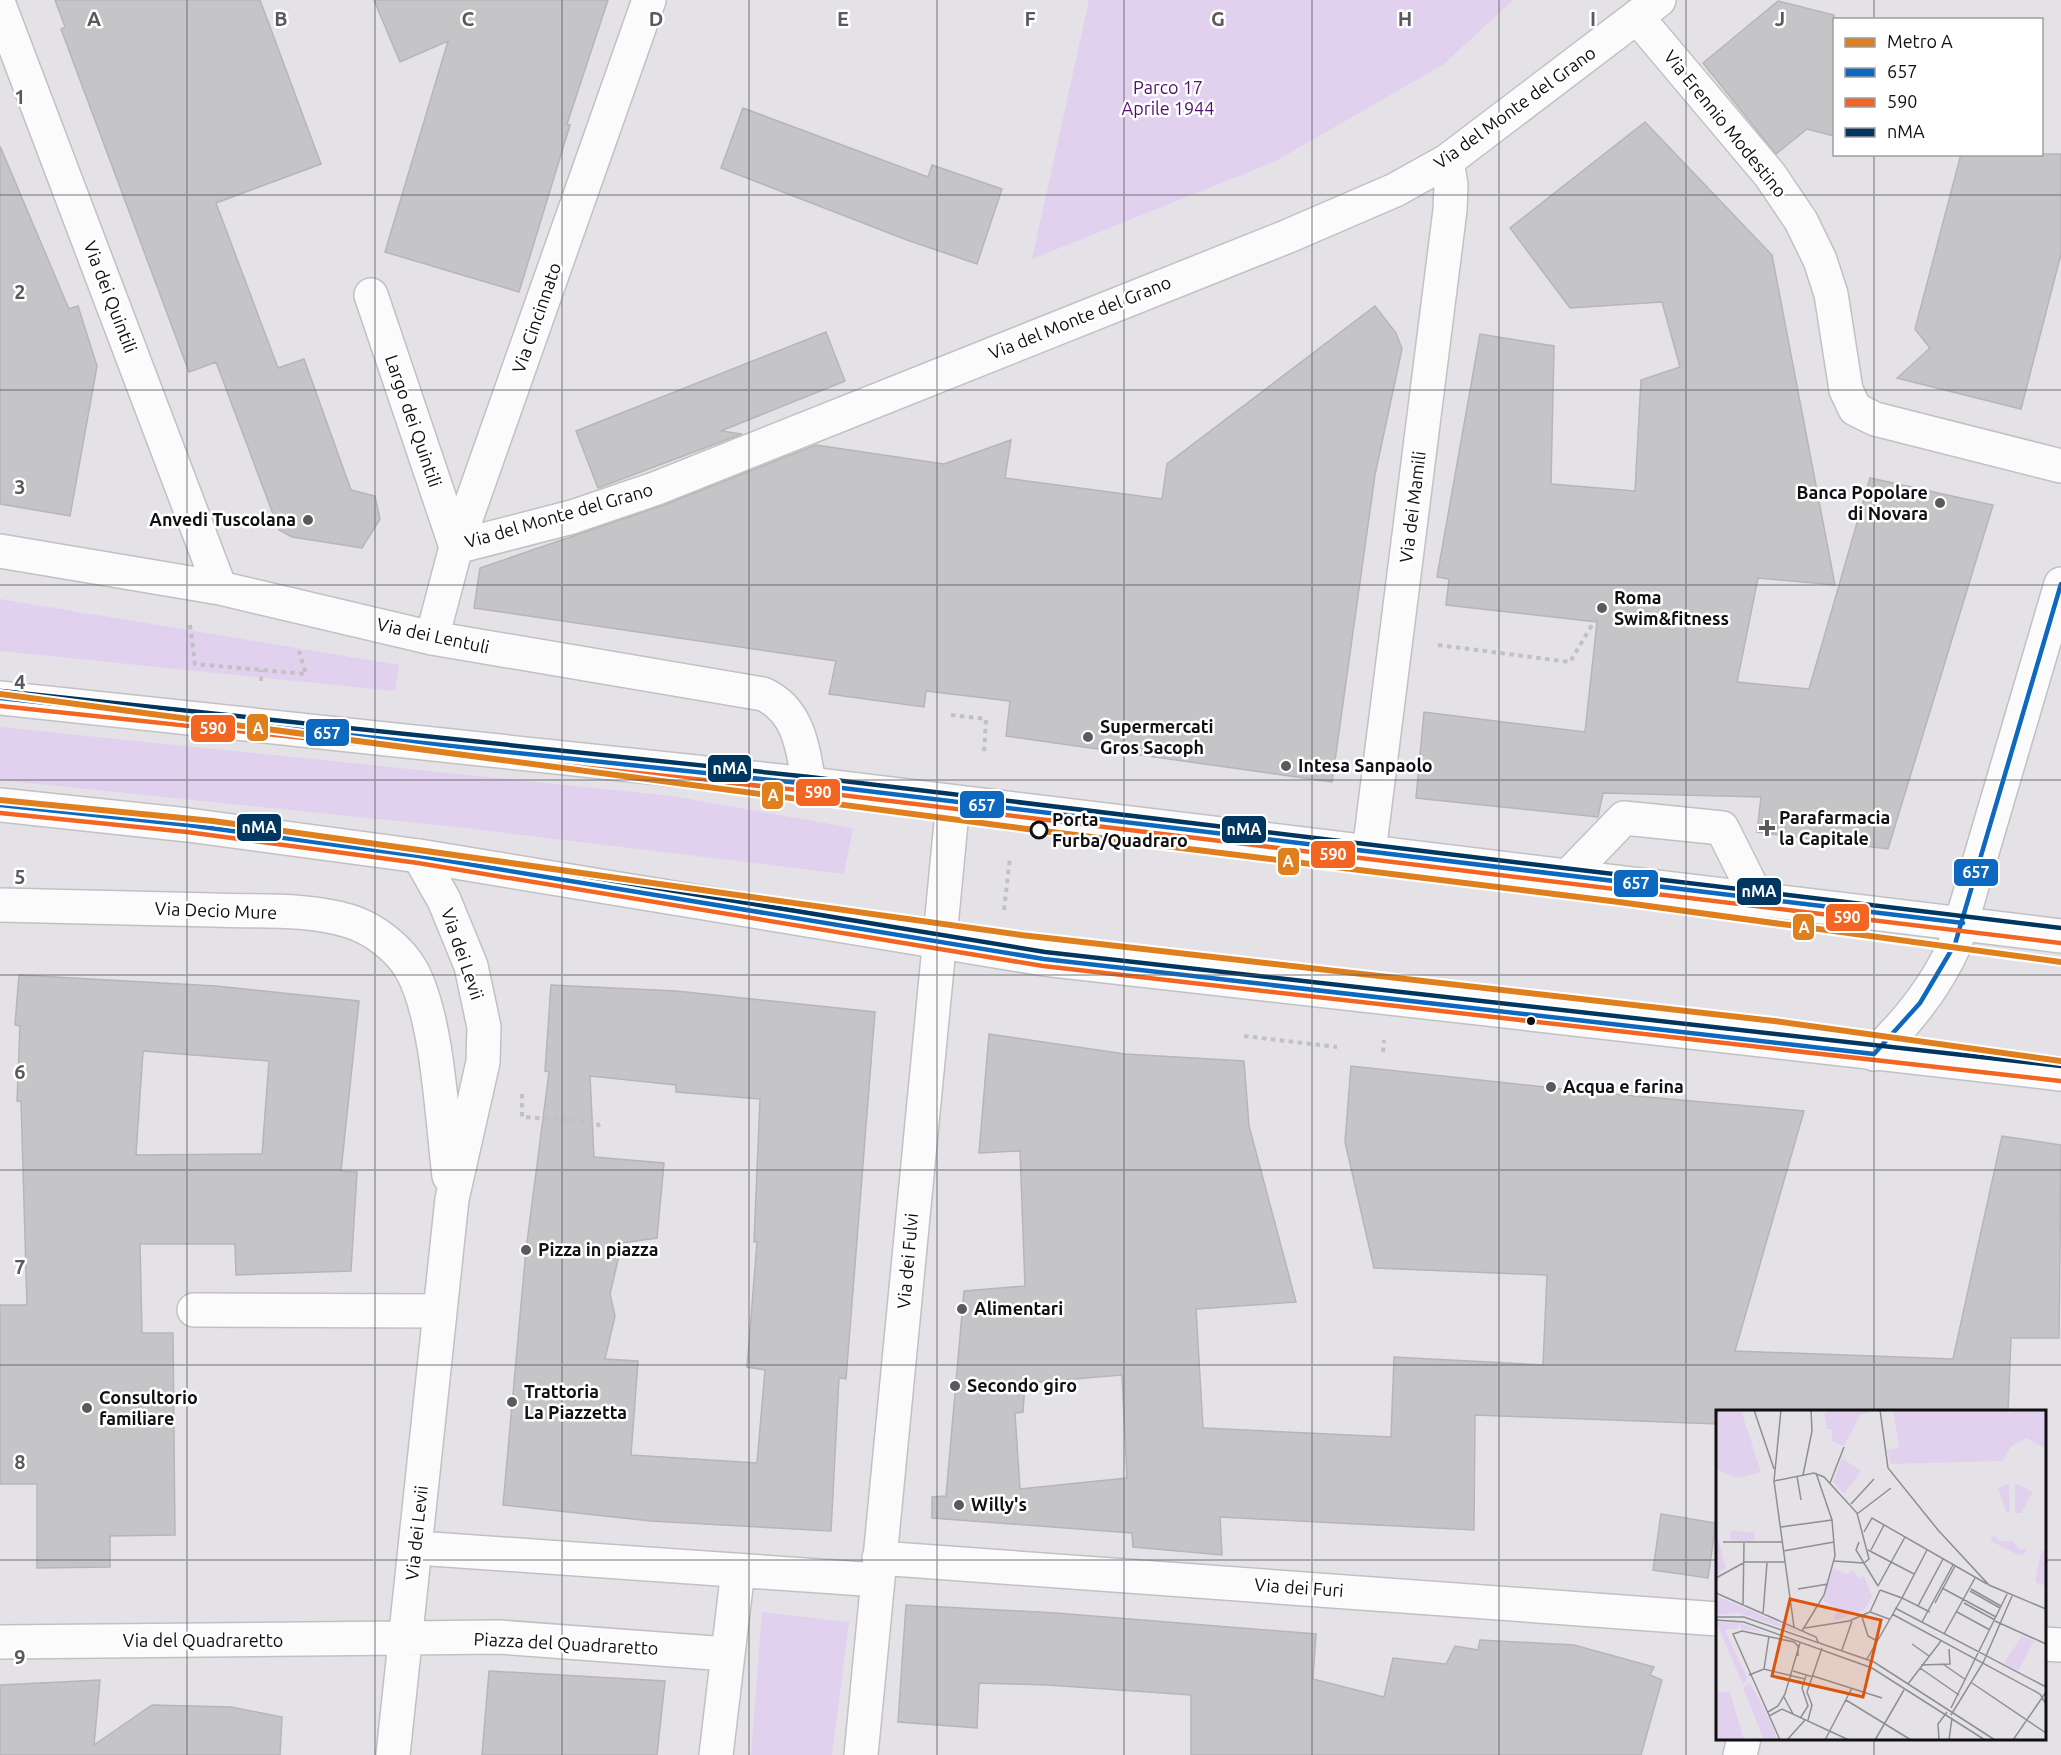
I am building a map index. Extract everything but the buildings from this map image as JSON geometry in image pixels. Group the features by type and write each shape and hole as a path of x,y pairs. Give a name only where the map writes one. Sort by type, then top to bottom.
{"street":[{"name":"Via Cincinnato","path":"432,638 456,547 649,0"},
{"name":"Via dei Quintili","path":"0,7 220,588"},
{"name":"Via del Monte del Grano","path":"456,547 572,517 657,488 1286,237 1395,190 1447,161 1648,9"},
{"name":"Via Erennio Modestino","path":"1648,9 1801,221 1826,279 1846,390 1855,409 1875,419 2061,466"},
{"name":"Via dei Mamili","path":"1369,852 1450,210 1451,185 1447,161"},
{"name":"Largo dei Quintili","path":"371,295 456,547"},
{"name":"Via dei Lentuli","path":"0,551 220,588 432,638 763,694 776,700 796,724 809,784"},
{"path":"1874,1054 1903,1026 1938,978 1963,923 2061,584"},
{"path":"0,698 809,784 2061,936"},
{"name":"Via dei Fulvi","path":"879,1569 953,802"},
{"path":"0,805 188,825 419,856 1044,959 2061,1074"},
{"path":"1568,876 1624,818 1722,828 1757,898"},
{"name":"Via dei Levii","path":"393,1755 417,1548 452,1198 483,1062 484,1027 471,966 444,900 419,856"},
{"name":"Via Decio Mure","path":"0,905 284,912 331,917 351,922 368,930 395,949 412,972"},
{"name":"Via dei Levii","path":"412,972 424,1003 434,1056 452,1198"},
{"path":"194,1310 440,1311"},
{"path":"417,1548 738,1570 879,1569 861,1755"},
{"name":"Via dei Furi","path":"879,1569 1716,1619"},
{"path":"716,1755 738,1570"},
{"name":"Piazza del Quadraretto","path":"405,1639 508,1637 727,1654"},
{"name":"Via del Quadraretto","path":"0,1642 405,1639"},
{"path":"2046,1644 2061,1645"},
{"path":"1740,1755 1744,1740"}],"path":[{"path":"1440,645 1570,662 1602,608"},
{"path":"190,622 195,664 306,674 297,647"},
{"path":"261,670 261,681"},
{"path":"951,715 986,719 984,754"},
{"path":"1003,915 1010,857"},
{"path":"1244,1036 1337,1047"},
{"path":"522,1084 522,1117 597,1122 601,1131"}],"green space":[{"name":"Parco 17 Aprile 1944","path":"1089,0 1513,0 1444,64 1274,162 1032,259"},
{"path":"0,599 399,665 395,691 0,651"},
{"path":"0,727 672,796 853,828 844,874 465,828 0,780"},
{"path":"762,1612 849,1622 832,1755 751,1755"}],"metro line":[{"name":"A","path":"0,694 1027,829 1619,902 2061,962"},
{"name":"A","path":"0,800 213,821 1021,935 1774,1021 2061,1061"}],"transit line":[{"name":"657","path":"0,805 188,825 419,856 1044,959 1874,1054 1920,1003 1955,944 2061,584"},
{"name":"nMA","path":"1,691 810,777 2061,928"},
{"name":"657","path":"0,698 809,784 1963,923"},
{"name":"590","path":"0,706 808,791 2060,943"},
{"name":"nMA","path":"1,798 189,818 420,849 1045,952 2061,1066"},
{"name":"590","path":"0,813 187,832 418,863 1043,966 2060,1081"}],"place":[{"name":"Banca Popolare di Novara","path":"1940,503"},
{"name":"Anvedi Tuscolana","path":"308,520"},
{"name":"Roma Swim&fitness","path":"1602,608"},
{"name":"Supermercati Gros Sacoph","path":"1088,737"},
{"name":"Intesa Sanpaolo","path":"1286,766"},
{"name":"Parafarmacia la Capitale","path":"1767,828"},
{"name":"Porta Furba/Quadraro","path":"1039,830"},
{"name":"Acqua e farina","path":"1551,1087"},
{"name":"Pizza in piazza","path":"526,1250"},
{"name":"Alimentari","path":"962,1309"},
{"name":"Secondo giro","path":"955,1386"},
{"name":"Trattoria La Piazzetta","path":"512,1402"},
{"name":"Consultorio familiare","path":"87,1408"},
{"name":"Willy's","path":"959,1505"}]}
